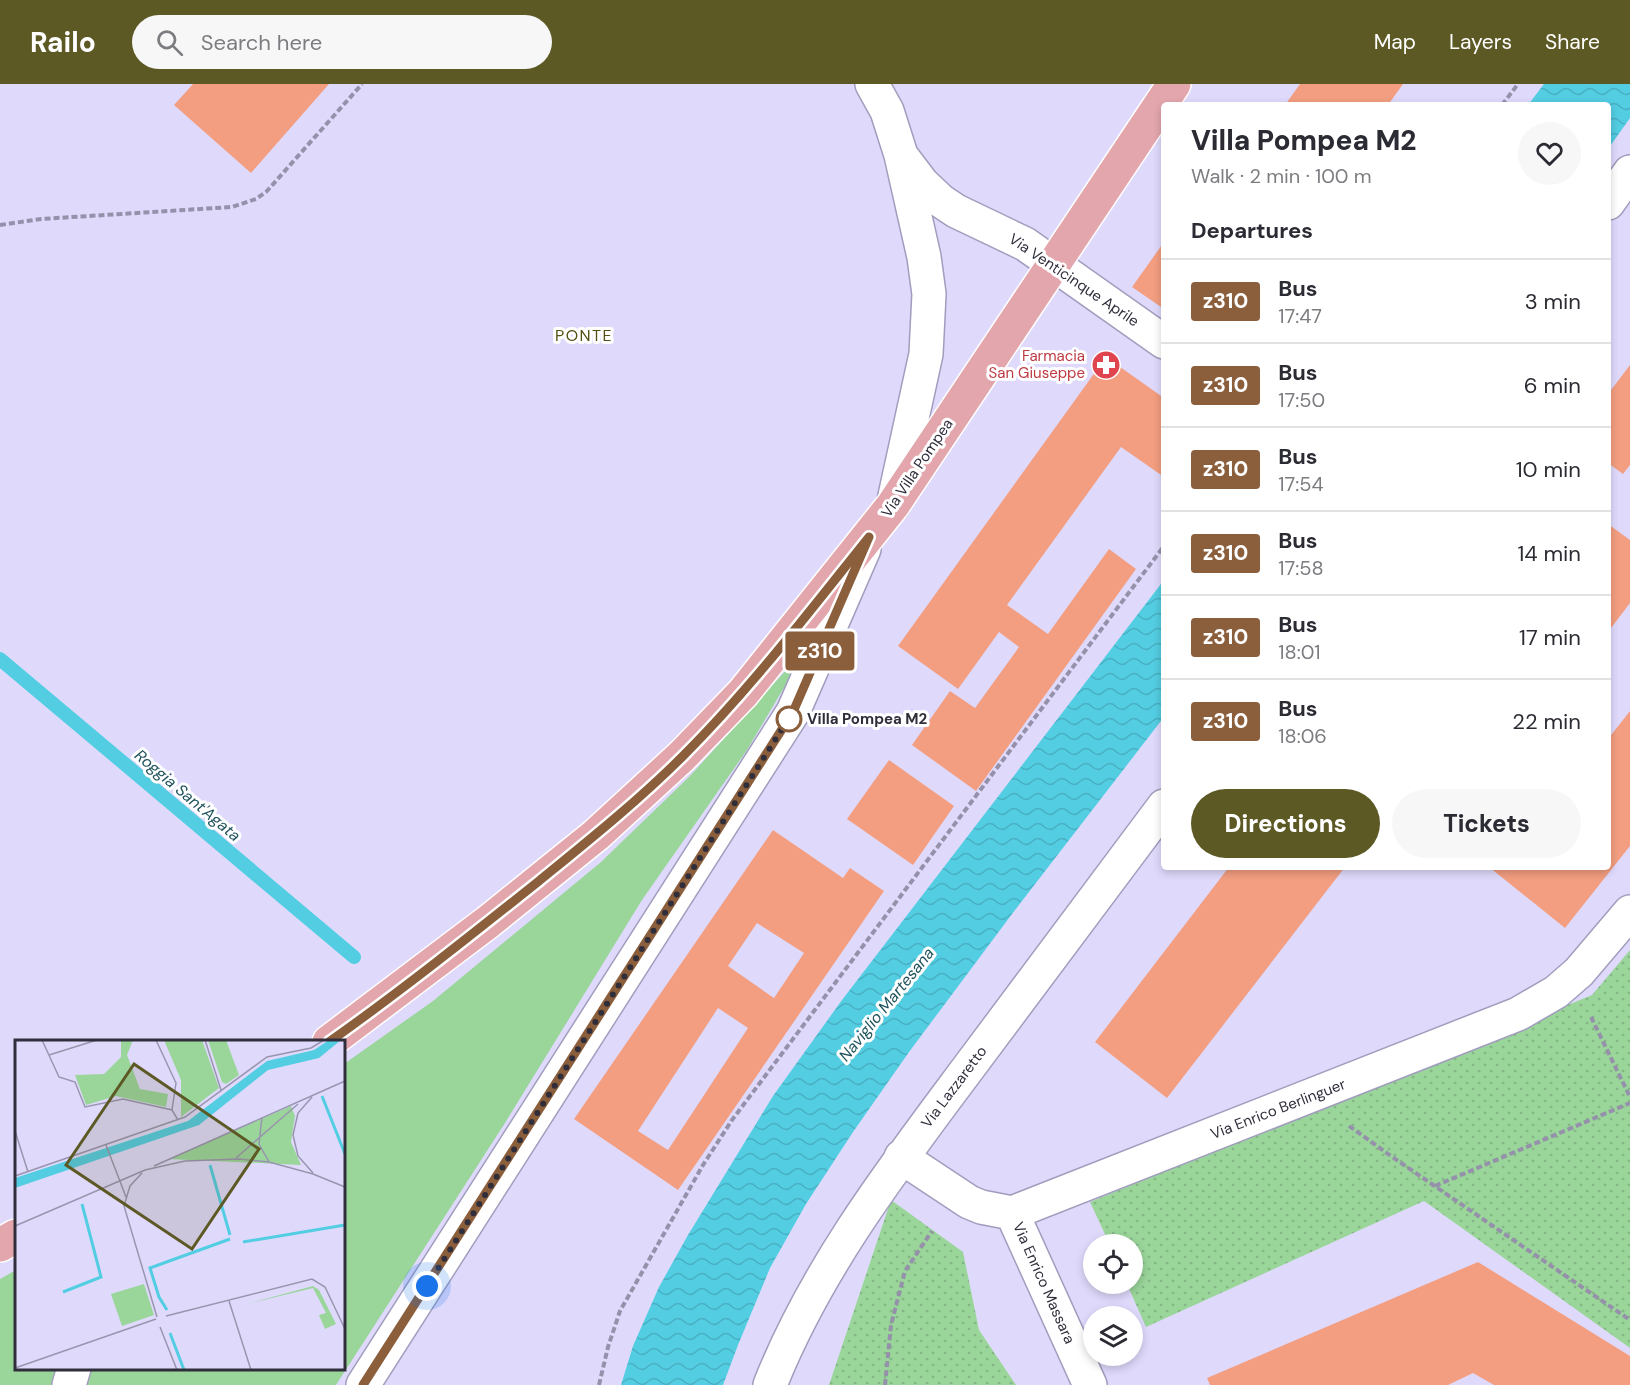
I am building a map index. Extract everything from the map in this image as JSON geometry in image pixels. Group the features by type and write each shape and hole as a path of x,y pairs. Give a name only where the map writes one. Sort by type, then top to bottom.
{"main road":[{"name":"Via Villa Pompea","path":"1162,102 1174,84"},
{"name":"Via Villa Pompea","path":"869,537 893,505 1161,104"},
{"path":"330,1040 411,982 533,886 596,835 682,756 743,693 869,537"},
{"path":"0,1245 15,1237"}],"street":[{"name":"Via Venticinque Aprile","path":"873,84 887,111 901,155 924,257 930,302 926,354 893,505"},
{"name":"Via Venticinque Aprile","path":"901,155 922,183 941,201 956,211 1025,244 1161,340"},
{"path":"1611,199 1630,172"},
{"name":"Via Villa Pompea","path":"363,1385 793,712 869,537"},
{"name":"Via Lazzaretto","path":"770,1385 792,1331 858,1220 901,1158 1161,810"},
{"name":"Via Enrico Berlinguer","path":"1012,1213 1518,1014 1556,992 1579,972 1630,912"},
{"path":"901,1158 969,1202 981,1207 1012,1213"},
{"name":"Via Enrico Massara","path":"1012,1213 1090,1385"},
{"path":"69,1385 73,1370"}],"path":[{"path":"0,225 41,219 232,207 256,199 267,191 362,84"},
{"path":"1504,102 1518,84"},
{"path":"599,1385 620,1311 703,1165 732,1120 1161,550"},
{"path":"1588,1011 1630,1097"},
{"path":"1310,1097 1434,1186 1630,1317"},
{"path":"1434,1186 1630,1103"},
{"path":"885,1385 891,1325 905,1271 932,1231"}],"green space":[{"path":"789,667 795,669 747,750 642,900 505,1123 336,1385 0,1385 0,1279 15,1271 15,1370 345,1370 345,1063 433,1001 601,862 690,776"},
{"path":"1630,950 1630,1348 1424,1201 1146,1327 1143,1320 1143,1306 1137,1306 1131,1294 1143,1294 1143,1234 1105,1234 1090,1202 1592,995"},
{"path":"891,1200 963,1252 979,1330 1016,1385 829,1385"}],"water":[{"path":"1544,84 1630,84 1630,118 1611,145 1611,102 1530,102"},
{"name":"Naviglio Martesana","path":"1161,584 1161,721 1012,914 909,1052 853,1132 806,1204 770,1268 723,1385 621,1385 633,1346 659,1287 688,1235 773,1096 842,1000"}],"building":[{"path":"193,84 329,84 251,173 174,105"},
{"path":"1300,84 1403,84 1390,102 1287,102"},
{"path":"1161,246 1161,307 1132,287"},
{"path":"1106,357 1161,396 1161,475 1121,447 1007,605 1048,634 1109,549 1136,569 976,791 912,745 950,691 975,708 1019,647 999,632 958,689 898,646"},
{"path":"1630,365 1630,465 1623,474 1611,465 1611,390"},
{"path":"1611,526 1630,540 1630,603 1611,628"},
{"path":"1630,711 1630,846 1611,870 1611,735"},
{"path":"889,760 954,806 913,865 847,819"},
{"path":"773,830 843,878 850,868 884,891 678,1190 574,1119","holes":["757,923 804,953 774,998 728,966","718,1008 748,1028 668,1150 638,1131"]},
{"path":"1227,870 1343,870 1167,1098 1095,1042"},
{"path":"1493,870 1611,870 1565,928"},
{"path":"1478,1262 1630,1356 1630,1385 1494,1385 1473,1373 1448,1385 1210,1385 1207,1378"}],"waterway":[{"name":"Roggia Sant'Agata","path":"0,659 354,957"}],"bus line":[{"name":"z310","path":"332,1040 506,908 596,835 682,756 743,693 869,537 793,712 363,1385"}],"place":[{"name":"Farmacia San Giuseppe","path":"1106,365"},
{"name":"Villa Pompea M2","path":"789,719"}],"district":[{"name":"PONTE","path":"584,335"}],"route":[{"path":"427,1286 793,712 789,719"}]}
